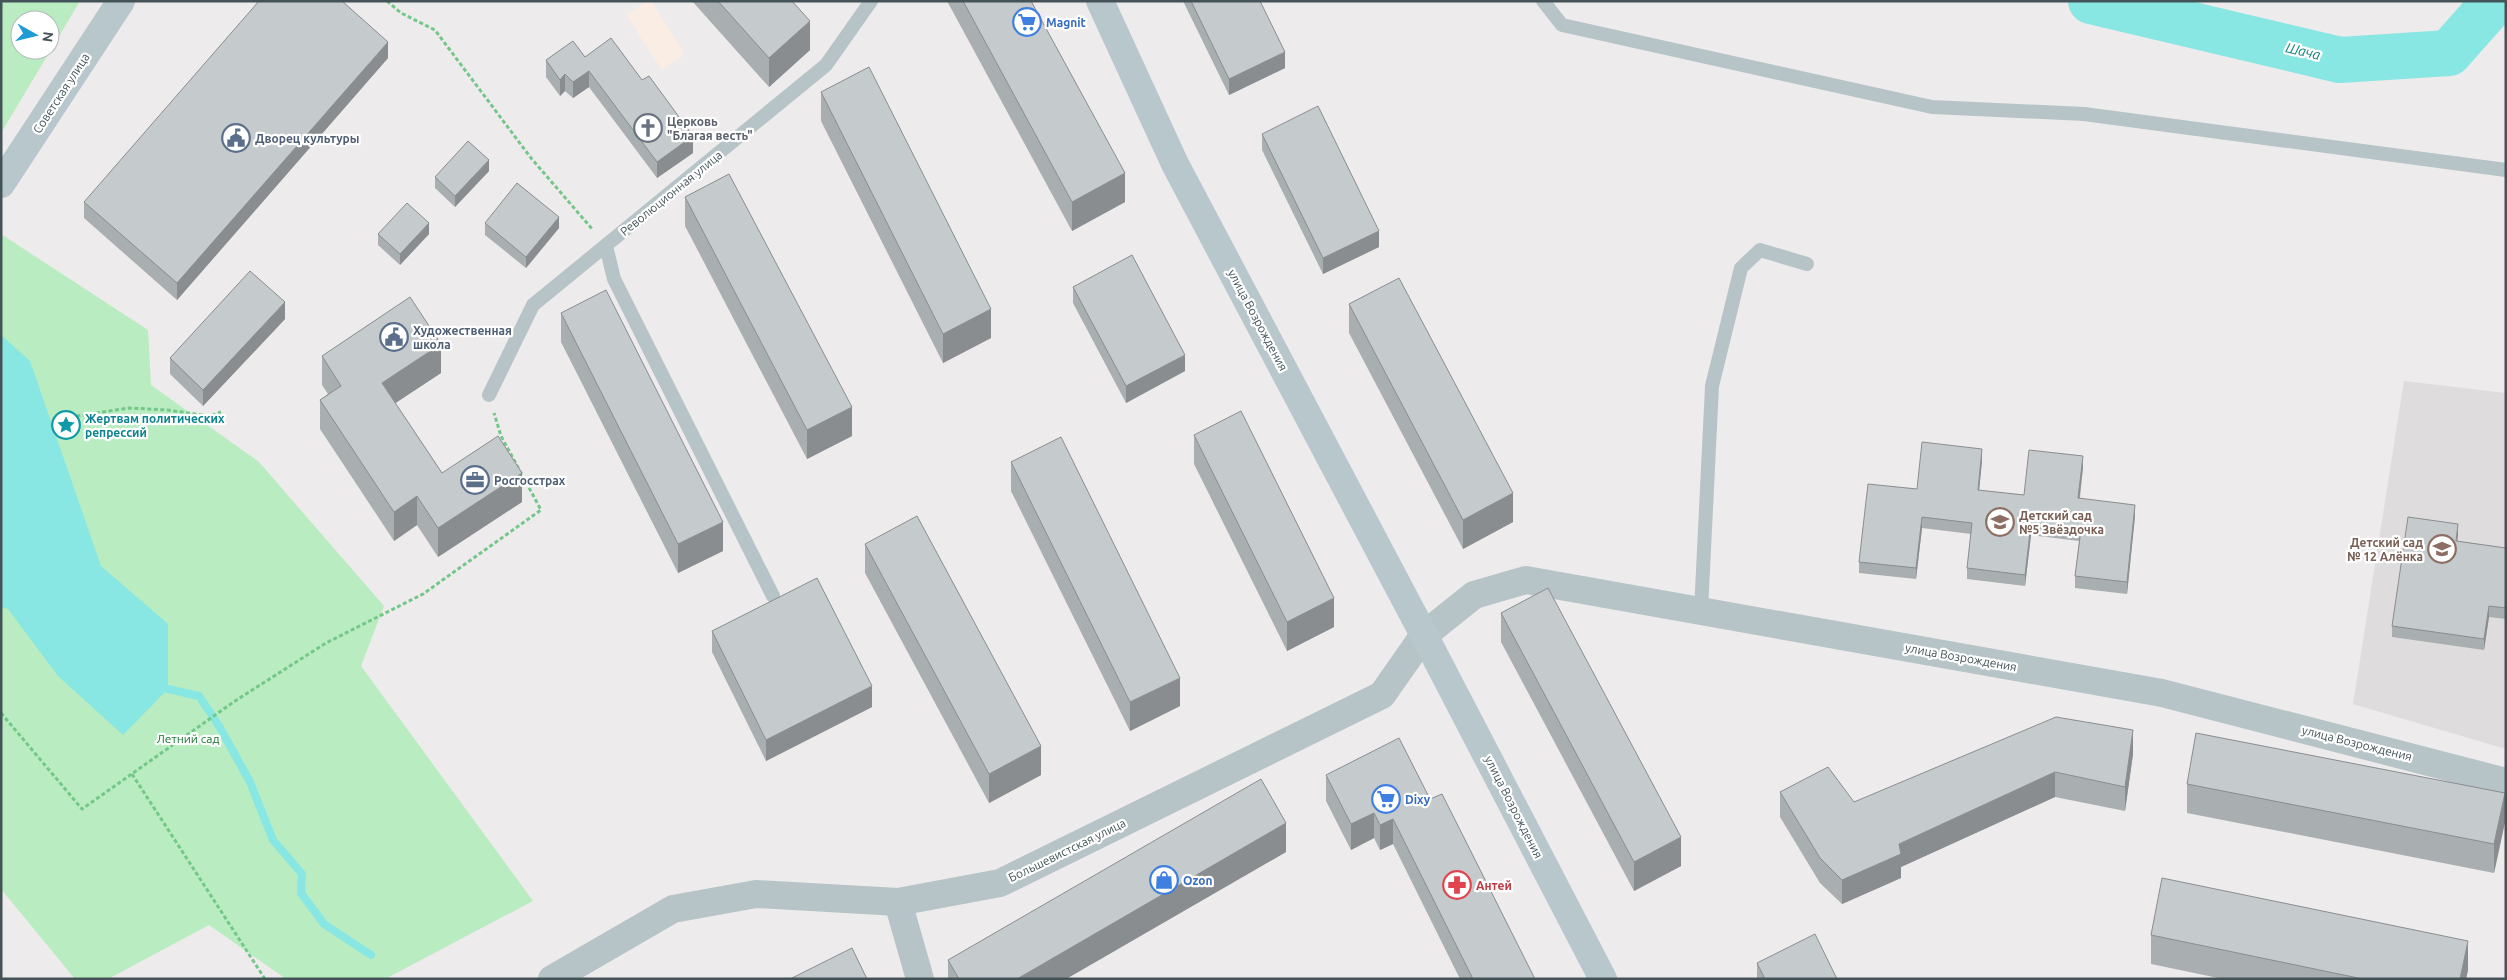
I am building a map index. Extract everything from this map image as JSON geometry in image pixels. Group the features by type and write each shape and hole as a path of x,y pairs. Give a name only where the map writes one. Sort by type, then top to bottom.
{"main road":[{"name":"Советская улица","path":"1,184 121,1"},
{"name":"улица Возрождения","path":"1100,1 1175,164 1424,634 1603,979"}],"street":[{"name":"улица Возрождения","path":"1424,634 1474,595 1526,580 2162,693 2506,782"},
{"name":"Большевистская улица","path":"552,979 673,909 756,894 898,902 1000,883 1382,695 1424,634"},
{"path":"898,902 920,979"}],"lane":[{"name":"Революционная улица","path":"489,395 532,305 826,65 871,1"},
{"path":"1543,1 1562,25 1932,107 2084,114 2506,170"},
{"path":"606,246 614,279 773,596"},
{"path":"1701,611 1712,386 1741,268 1760,250 1807,264"}],"path":[{"path":"387,1 401,13 435,30 531,158 606,246"},
{"path":"1,713 82,809 235,701 326,643 423,594 541,510 500,436 489,395"},
{"path":"70,417 129,408 167,410 210,416 221,412"},
{"path":"132,774 265,979"}],"shaded area":[{"path":"647,1 651,1 685,54 662,70 626,15"},
{"name":"Детский сад № 12 Алёнка","path":"2404,381 2506,393 2506,749 2353,704"}],"green space":[{"path":"1,1 80,1 60,34 60,10 10,10 10,60 45,60 1,133"},
{"name":"Летний сад","path":"1,234 148,330 151,385 259,462 384,606 361,666 533,901 385,979 286,979 209,925 108,979 75,979 1,889"}],"water":[{"path":"1,335 30,361 101,566 168,624 168,689 123,735 58,676 8,609 1,607"}],"building":[{"name":"Дворец культуры","path":"259,1 342,1 388,42 177,283 84,202"},
{"path":"718,1 792,1 810,21 769,58"},
{"path":"963,1 1031,1 1125,173 1072,202"},
{"path":"1191,1 1260,1 1285,52 1229,79"},
{"name":"Церковь \"Благая весть\"","path":"611,38 642,80 649,76 693,136 657,162 589,71 573,82 565,74 560,80 546,60 573,41 585,57"},
{"path":"869,67 991,309 943,334 821,92"},
{"path":"1318,106 1379,231 1323,258 1262,134"},
{"path":"468,141 489,160 455,196 435,177"},
{"path":"729,174 852,407 807,430 685,197"},
{"path":"517,183 559,217 526,257 485,223"},
{"path":"407,203 429,223 400,254 378,234"},
{"path":"1132,255 1185,355 1126,386 1073,287"},
{"path":"250,271 285,302 203,390 170,358"},
{"path":"1399,278 1513,493 1463,520 1349,304"},
{"path":"606,290 723,522 678,544 561,313"},
{"path":"410,297 441,344 382,383 442,473 498,436 522,473 438,528 417,496 394,512 320,400 341,386 322,356"},
{"path":"1241,411 1334,598 1287,622 1194,435"},
{"path":"1061,437 1180,678 1130,702 1011,462"},
{"name":"Детский сад №5 Звёздочка","path":"1922,442 1982,449 1978,490 2024,495 2029,450 2083,456 2078,498 2135,505 2127,582 2075,576 2081,530 2031,524 2025,575 1967,568 1972,523 1922,517 1916,568 1859,562 1868,484 1917,489"},
{"path":"917,516 1041,746 989,774 865,544"},
{"path":"2408,517 2458,524 2456,541 2506,548 2506,608 2489,606 2484,639 2392,626"},
{"path":"817,578 872,686 766,740 712,631"},
{"path":"1548,588 1681,837 1634,862 1501,613"},
{"path":"2056,717 2133,730 2125,787 2055,772 1899,844 1901,854 1842,880 1820,858 1780,792 1828,767 1854,802"},
{"path":"2196,733 2505,793 2494,844 2187,784"},
{"path":"1399,738 1430,799 1442,794 1535,979 1473,979 1393,819 1380,825 1374,813 1351,824 1326,775"},
{"path":"1261,779 1286,823 1017,979 959,979 948,960"},
{"path":"2162,878 2468,941 2460,979 2363,979 2151,935"},
{"path":"1815,934 1837,979 1765,979 1757,963"},
{"path":"852,948 867,979 790,979"}],"waterway":[{"name":"Шача","path":"2091,1 2340,60 2449,53 2495,1"},
{"path":"168,689 199,696 219,726 250,782 273,840 302,874 301,893 324,924 371,955"}],"place":[{"name":"Magnit","path":"1027,22"},
{"name":"Церковь \"Благая весть\"","path":"648,128"},
{"name":"Дворец культуры","path":"236,138"},
{"name":"Художественная школа","path":"394,337"},
{"name":"Жертвам политических репрессий","path":"66,425"},
{"name":"Росгосстрах","path":"475,480"},
{"name":"Детский сад №5 Звёздочка","path":"2000,522"},
{"name":"Детский сад № 12 Алёнка","path":"2442,549"},
{"name":"Dixy","path":"1386,799"},
{"name":"Ozon","path":"1164,880"},
{"name":"Антей","path":"1457,885"}]}
